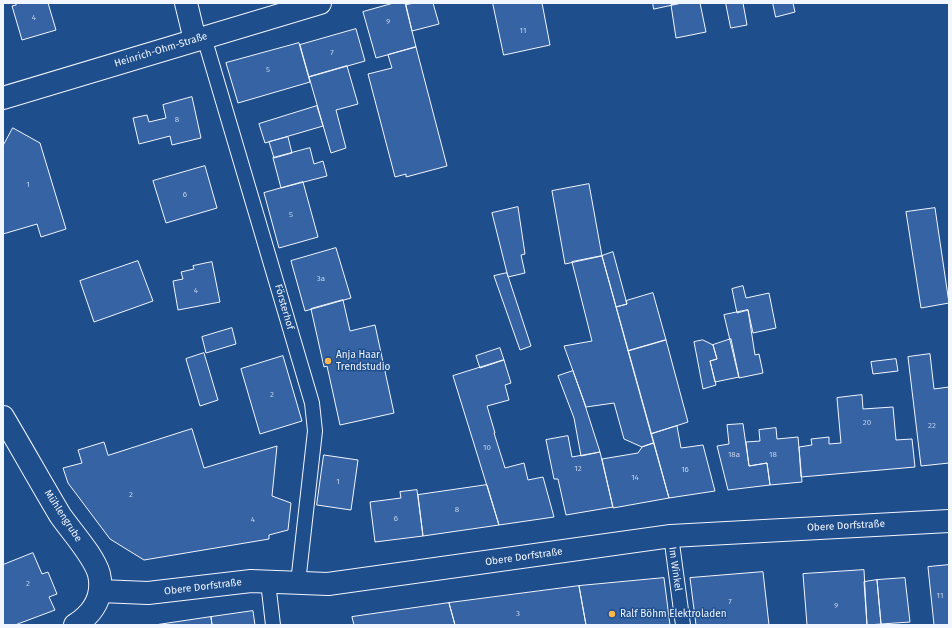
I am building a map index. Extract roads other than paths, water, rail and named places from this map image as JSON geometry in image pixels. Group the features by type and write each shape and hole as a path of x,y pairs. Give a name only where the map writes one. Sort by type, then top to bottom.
{"street":[{"path":"186,3 200,38"},
{"name":"Heinrich-Ohm-Straße","path":"3,98 320,3"},
{"name":"Mühlengrube","path":"3,417 61,516 88,554 98,573 100,591"},
{"name":"Obere Dorfstraße","path":"100,591 148,593 251,581 328,584 671,536 949,521"},
{"path":"85,622 96,604 100,591"}],"lane":[{"name":"Försterhof","path":"200,38 312,403 315,431 298,583"},
{"name":"Im Winkel","path":"671,536 683,625"},
{"path":"268,582 273,625"}],"place":[{"name":"Anja Haar Trendstudio","path":"328,361"},
{"name":"Ralf Böhm Elektroladen","path":"612,614"}]}
